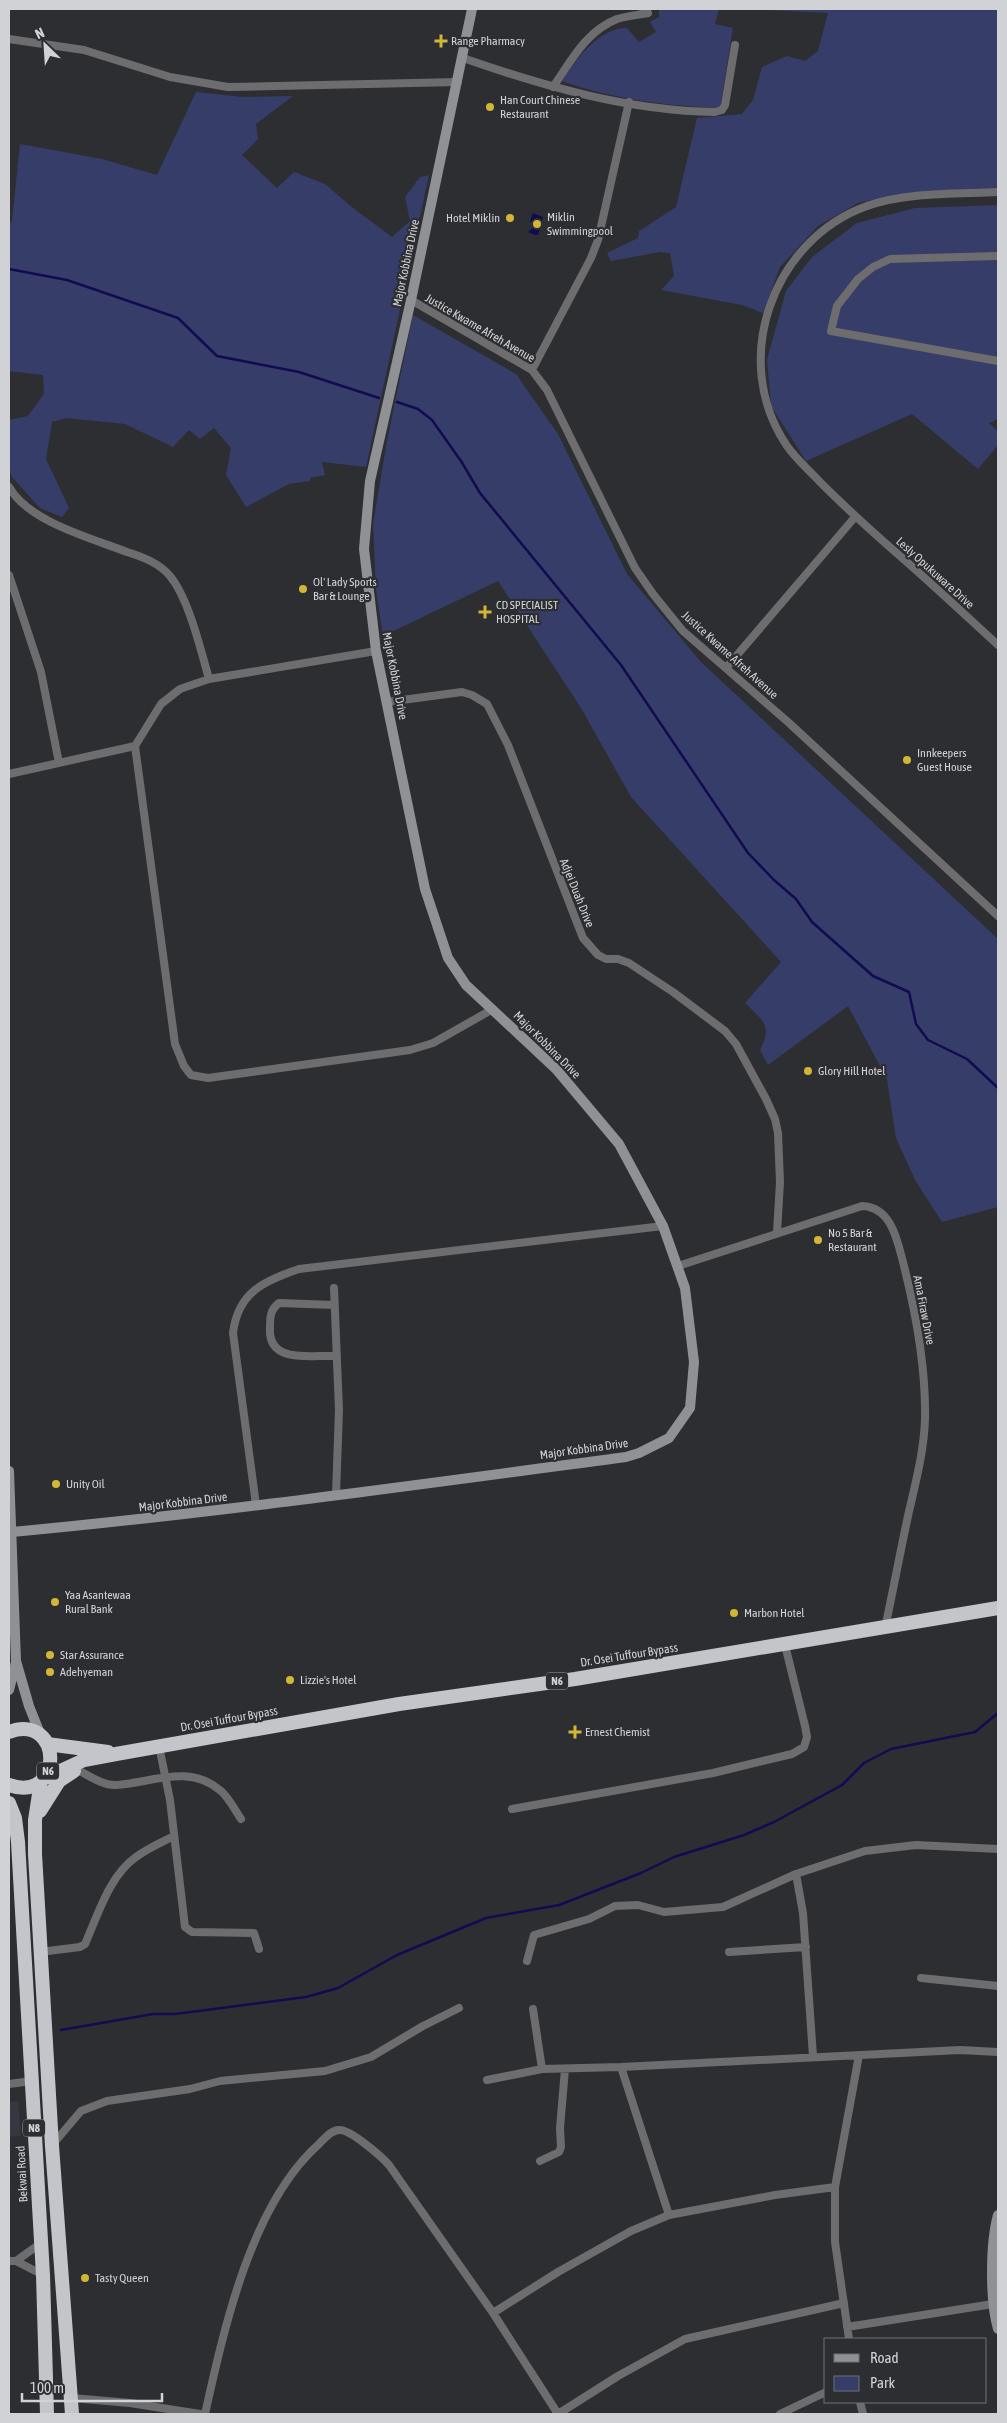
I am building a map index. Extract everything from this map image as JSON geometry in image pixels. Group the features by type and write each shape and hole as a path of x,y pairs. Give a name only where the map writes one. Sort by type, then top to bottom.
{"highway":[{"name":"Dr. Osei Tuffour Bypass","path":"43,1779 84,1760 160,1746 399,1704 785,1645 998,1608"},
{"name":"N6","path":"9,1732 26,1730 44,1740 51,1755 50,1767 43,1779 25,1788 9,1785"},
{"name":"Dr. Osei Tuffour Bypass","path":"44,1740 111,1755"},
{"path":"35,1820 48,1796 59,1781 76,1769 111,1755"},
{"name":"N8","path":"43,1779 35,1820 35,1854 52,2146 72,2414"},
{"name":"N8","path":"9,1803 15,1818 18,1842"},
{"path":"9,1820 18,1842"},
{"name":"Bekwai Road","path":"18,1842 43,2275 47,2414"}],"street":[{"name":"Major Kobbina Drive","path":"12,1532 119,1522 336,1496 626,1457 639,1453 669,1438 690,1408 694,1377 691,1326 685,1288 663,1226 628,1159 609,1132 556,1069 466,985 448,958 433,918 425,889 376,651 364,549 366,513 372,471 411,300 472,9"},
{"path":"553,87 580,46 596,31 619,18 648,13"},
{"path":"9,39 84,50 170,77 228,87 458,82"},
{"path":"463,58 523,79 553,87 629,102 698,112 722,110 725,105 735,45"},
{"path":"532,370 591,258 598,240 629,102"},
{"name":"Lesly Opukuware Drive","path":"998,192 887,200 868,206 834,222 818,234 788,268 779,282 770,305 761,354 763,392 768,413 788,448 855,517 998,645"},
{"path":"998,256 890,259 873,267 858,279 837,306 831,331 998,361"},
{"name":"Justice Kwame Afreh Avenue","path":"411,300 532,370 555,406 635,568 652,594 683,631 998,916"},
{"path":"9,486 21,503 31,510 65,528 146,558 162,568 177,586 209,679"},
{"path":"726,668 855,517"},
{"path":"9,575 28,625 41,672 59,763"},
{"path":"376,651 209,679 180,689 160,704 135,746 175,1044 190,1075 208,1078 410,1050 440,1040 493,1009"},
{"name":"Adjei Duah Drive","path":"387,702 462,692 472,695 487,704 508,745 583,938 598,955 606,959 618,959 629,963 673,992 725,1031 736,1044 775,1119 778,1133 780,1182 778,1233"},
{"path":"9,774 135,746"},
{"name":"Ama Firaw Drive","path":"678,1266 862,1206 878,1209 896,1234 910,1292 922,1360 925,1420 918,1471 886,1628"},
{"path":"256,1505 233,1333 234,1322 244,1299 252,1291 299,1269 663,1226"},
{"path":"334,1288 335,1356 339,1410 336,1496"},
{"path":"334,1306 279,1303 272,1309 270,1315 269,1337 275,1348 285,1354 335,1356"},
{"path":"9,1471 16,1661 29,1706 44,1740"},
{"path":"512,1809 712,1774 782,1757 804,1747 806,1737 804,1720 785,1645"},
{"path":"9,1690 16,1661"},
{"path":"160,1746 174,1836 185,1927 192,1932 254,1933 259,1949"},
{"path":"76,1769 115,1785 165,1776 192,1777 205,1781 221,1791 241,1819"},
{"path":"40,1952 80,1947 85,1944 112,1885 130,1862 174,1836"},
{"path":"527,1961 534,1935 589,1919 615,1906 638,1905 664,1912 723,1907 796,1874 865,1851 916,1845 998,1849"},
{"path":"796,1874 803,1913 806,1947 812,2056"},
{"path":"729,1952 806,1947"},
{"path":"921,1978 998,1986"},
{"path":"52,2146 81,2111 107,2101 190,2089 220,2081 306,2074 342,2067 370,2057 423,2026 460,2008"},
{"path":"533,2009 542,2069"},
{"path":"488,2080 542,2069 621,2067 960,2050 998,2052"},
{"path":"849,2338 835,2242 835,2187 860,2055"},
{"path":"621,2067 669,2215"},
{"path":"540,2161 559,2152 561,2147 560,2128 565,2069"},
{"path":"9,2084 32,2081"},
{"path":"205,2414 223,2334 244,2267 263,2224 287,2183 308,2153 334,2131 342,2130 346,2132 384,2160 493,2313 558,2414 618,2376 685,2339 844,2303"},
{"path":"493,2313 558,2272 631,2231 669,2215 775,2195 835,2187"},
{"path":"998,2215 994,2244 993,2304 998,2330"},
{"path":"12,2261 41,2243"},
{"path":"12,2261 43,2275"},
{"path":"847,2327 993,2304"},
{"path":"780,2414 824,2393"},
{"path":"72,2398 130,2403 200,2414"}],"shaded area":[{"name":"Miklin Swimmingpool","path":"533,213 543,217 538,235 528,232 534,227 530,221"},
{"path":"18,2101 21,2136 9,2137 9,2102"}],"green space":[{"path":"659,9 719,9 715,24 733,28 720,108 620,97 562,81 589,46 607,33 627,28 639,42 656,32 650,22 659,17"},
{"path":"748,9 998,9 998,189 899,194 858,203 818,226 780,267 763,313 742,305 661,290 674,276 670,253 660,252 611,261 607,253 638,238 639,231 676,207 697,118 742,114 753,100 762,67 787,56 805,61 818,51 828,13"},
{"path":"196,92 242,97 293,96 256,124 258,139 242,155 277,188 294,172 325,184 392,237 410,221 405,197 420,177 429,175 366,467 322,462 325,475 310,478 310,481 289,484 246,507 226,475 231,448 214,428 200,439 189,430 173,447 125,424 66,418 52,422 46,459 69,508 62,517 40,508 12,477 9,468 9,420 28,416 44,394 43,375 9,371 9,225 12,221 20,144 102,159 157,175"},
{"path":"998,205 998,419 989,423 998,431 998,445 978,469 912,414 806,461 771,406 767,360 786,291 812,257 857,223 915,208"},
{"path":"413,315 516,374 558,434 627,574 701,662 998,939 998,1207 942,1222 915,1180 896,1138 887,1079 848,1006 768,1065 760,1050 766,1035 766,1029 757,1014 745,1003 781,962 631,797 581,708 498,581 383,636 376,590 373,524 387,441"}],"waterway":[{"path":"9,269 67,280 178,318 217,356 299,372 379,398"},
{"path":"397,402 418,409 432,420 461,461 480,493 621,665 748,853 774,880 796,899 812,922 873,976 909,992 916,1024 928,1040 967,1059 998,1088"},
{"path":"61,2030 153,2014 175,2014 306,1997 338,1988 397,1955 486,1918 559,1905 641,1873 674,1857 744,1835 774,1822 842,1785 864,1763 891,1749 975,1732 998,1713"}],"place":[{"name":"Range Pharmacy","path":"441,41"},
{"name":"Han Court Chinese Restaurant","path":"490,107"},
{"name":"Hotel Miklin","path":"510,218"},
{"name":"Miklin Swimmingpool","path":"537,224"},
{"name":"Ol' Lady Sports Bar & Lounge","path":"303,589"},
{"name":"CD SPECIALIST HOSPITAL","path":"485,612"},
{"name":"Innkeepers Guest House","path":"907,760"},
{"name":"Glory Hill Hotel","path":"808,1071"},
{"name":"No 5 Bar & Restaurant","path":"818,1240"},
{"name":"Unity Oil","path":"56,1484"},
{"name":"Yaa Asantewaa Rural Bank","path":"55,1602"},
{"name":"Marbon Hotel","path":"734,1613"},
{"name":"Star Assurance","path":"50,1655"},
{"name":"Adehyeman","path":"50,1672"},
{"name":"Lizzie's Hotel","path":"290,1680"},
{"name":"Ernest Chemist","path":"575,1732"},
{"name":"Tasty Queen","path":"85,2278"}]}
